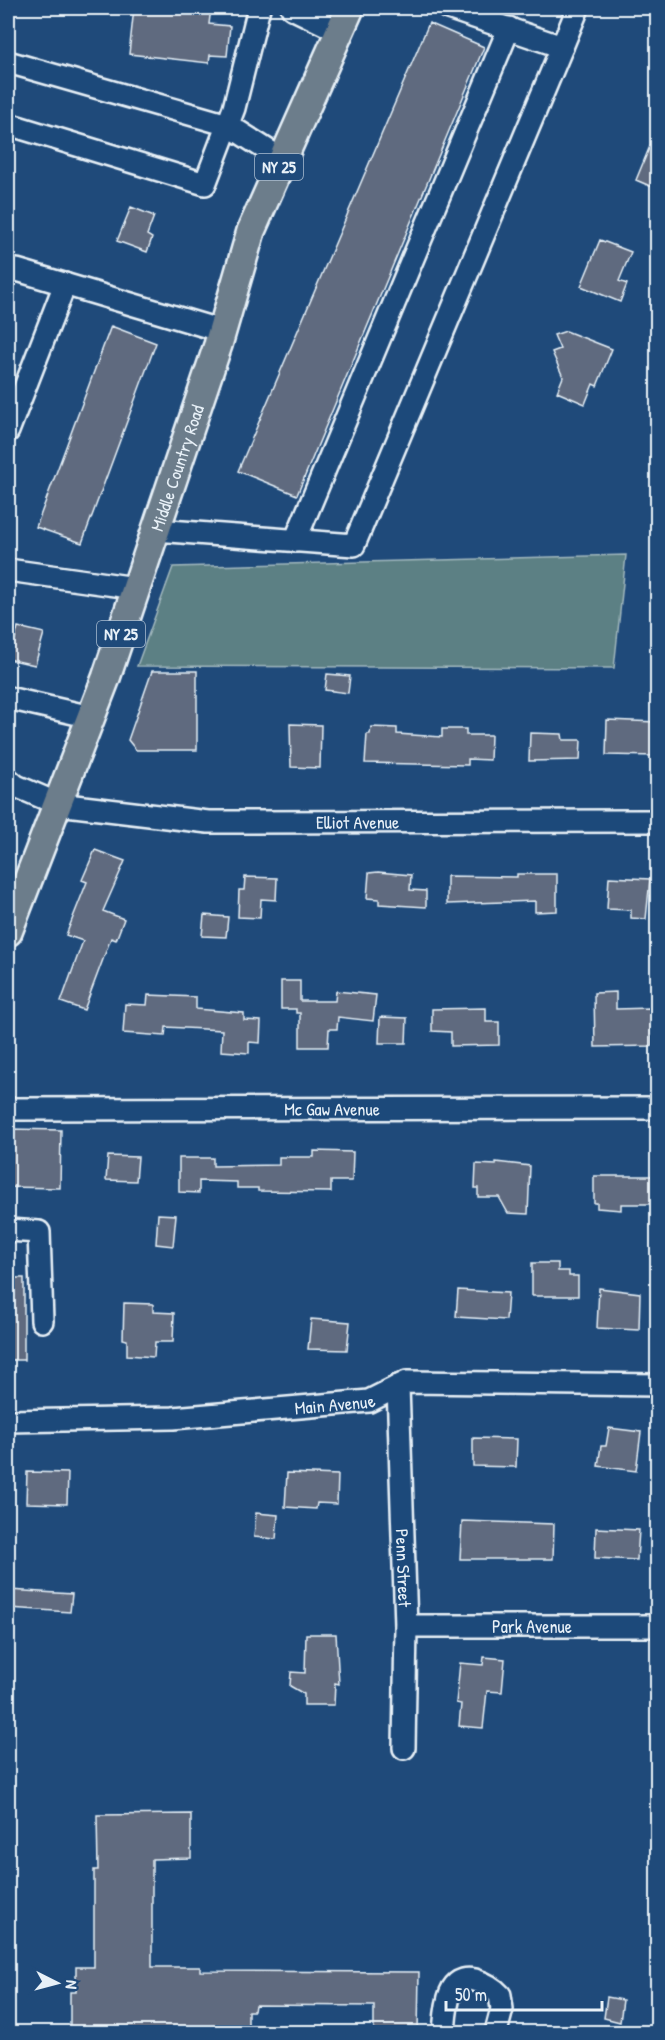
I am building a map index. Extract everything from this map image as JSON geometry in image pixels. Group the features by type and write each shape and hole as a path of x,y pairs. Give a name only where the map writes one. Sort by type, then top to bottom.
{"main road":[{"name":"Middle Country Road","path":"8,932 91,717 136,588 222,331 251,231 344,20"}],"street":[{"path":"8,124 205,184 228,125 259,8"},
{"path":"292,8 344,20"},
{"path":"448,8 562,47"},
{"path":"156,530 354,545 578,8"},
{"path":"295,541 509,28"},
{"path":"8,62 228,125 283,160"},
{"path":"8,272 17,270 222,331"},
{"path":"8,431 65,284"},
{"path":"8,570 136,588"},
{"path":"8,698 91,717"},
{"name":"Elliot Avenue","path":"8,779 16,786 58,804 208,822 657,821"},
{"name":"Mc Gaw Avenue","path":"8,1109 657,1108"},
{"path":"8,1230 39,1232 42,1321"},
{"name":"Main Avenue","path":"8,1421 173,1418 369,1401 407,1382 657,1385"},
{"name":"Penn Street","path":"398,1386 406,1626 404,1748"},
{"name":"Park Avenue","path":"406,1626 657,1626"},
{"path":"444,2032 451,1991 457,1981 465,1979 486,1984 500,1995 502,2009 496,2032"}],"green space":[{"path":"626,555 614,668 137,666 173,567"}],"building":[{"path":"134,8 211,8 209,24 230,26 227,56 210,55 209,63 129,54"},
{"path":"429,23 484,47 297,495 238,471"},
{"path":"657,129 657,189 636,180"},
{"path":"131,207 154,216 147,235 152,238 147,252 117,241"},
{"path":"600,240 631,252 619,281 627,284 620,302 581,286"},
{"path":"111,326 156,343 82,543 36,527"},
{"path":"566,331 612,349 597,386 593,384 585,404 557,392 563,377 552,352 560,349 554,335"},
{"path":"18,627 44,633 35,665 8,659 10,642 14,643"},
{"path":"152,671 197,671 197,750 136,750 128,740"},
{"path":"327,674 350,676 348,693 325,690"},
{"path":"607,720 657,722 657,756 606,755"},
{"path":"290,724 321,725 320,768 291,767"},
{"path":"371,727 397,728 397,734 442,737 442,729 466,729 466,735 491,735 490,760 468,759 468,765 365,763 367,734 370,734"},
{"path":"530,733 562,734 563,740 581,740 580,760 529,761"},
{"path":"95,850 125,861 103,911 124,919 116,940 111,938 84,1010 61,1002 83,941 66,935 87,882 82,880"},
{"path":"369,873 411,875 410,890 426,891 426,907 379,904 379,899 367,898"},
{"path":"517,874 557,874 557,911 535,912 535,901 447,904 447,876 517,877"},
{"path":"245,877 277,878 276,900 261,899 260,918 238,917 239,890 244,890"},
{"path":"609,877 650,879 646,919 631,918 631,910 607,909"},
{"path":"204,915 228,917 226,937 202,936"},
{"path":"281,981 300,981 300,1001 335,1001 336,991 376,995 373,1021 338,1017 337,1029 329,1029 328,1047 300,1047 300,1013 296,1013 296,1009 281,1009"},
{"path":"616,992 616,1009 651,1008 652,1046 595,1047 594,993"},
{"path":"148,995 196,997 196,1009 244,1013 244,1020 261,1021 260,1043 249,1042 249,1053 221,1051 222,1030 166,1027 165,1036 123,1033 125,1004 147,1005"},
{"path":"486,1008 486,1022 499,1022 499,1045 451,1046 451,1032 432,1031 432,1009"},
{"path":"380,1017 407,1018 406,1043 379,1043"},
{"path":"8,1129 61,1130 60,1188 8,1187"},
{"path":"314,1151 353,1152 352,1181 331,1181 331,1192 258,1191 258,1188 237,1188 237,1182 199,1181 199,1193 179,1192 179,1158 213,1158 213,1166 279,1165 279,1157 314,1157"},
{"path":"108,1156 138,1157 136,1181 106,1180"},
{"path":"496,1162 530,1166 528,1214 508,1213 499,1197 478,1197 478,1188 475,1188 476,1164 496,1165"},
{"path":"594,1176 657,1176 657,1204 621,1204 621,1210 597,1208 597,1203 594,1203"},
{"path":"158,1214 176,1215 173,1246 156,1244"},
{"path":"532,1263 558,1263 558,1271 569,1271 569,1276 578,1276 578,1296 532,1296"},
{"path":"8,1278 24,1278 24,1360 8,1360"},
{"path":"599,1288 640,1293 639,1330 597,1328"},
{"path":"458,1290 508,1293 506,1320 456,1317"},
{"path":"124,1303 153,1304 153,1312 174,1313 173,1342 155,1342 154,1357 127,1355 127,1340 123,1339"},
{"path":"311,1319 350,1322 347,1350 308,1349"},
{"path":"609,1428 641,1432 636,1471 598,1466 601,1446 606,1446"},
{"path":"473,1438 517,1439 516,1467 473,1466"},
{"path":"27,1472 68,1473 67,1504 26,1503"},
{"path":"287,1473 338,1475 337,1504 317,1503 316,1509 285,1507"},
{"path":"256,1513 278,1515 276,1539 254,1537"},
{"path":"462,1521 554,1524 553,1559 460,1559"},
{"path":"596,1528 639,1530 637,1560 595,1558"},
{"path":"9,1590 72,1594 70,1612 9,1608"},
{"path":"306,1634 336,1634 339,1684 335,1683 334,1705 304,1705 304,1694 290,1686 291,1672 305,1673"},
{"path":"484,1657 505,1659 502,1692 487,1691 483,1728 459,1726 461,1704 456,1703 460,1663 483,1665"},
{"path":"191,1814 191,1858 152,1859 152,1967 200,1967 200,1971 419,1972 418,2032 374,2032 374,2006 255,2005 254,2011 248,2011 248,2030 241,2030 241,2032 70,2032 70,1992 76,1992 76,1967 94,1967 94,1870 98,1870 97,1815"},
{"path":"607,1997 623,2000 620,2022 604,2018"}]}
